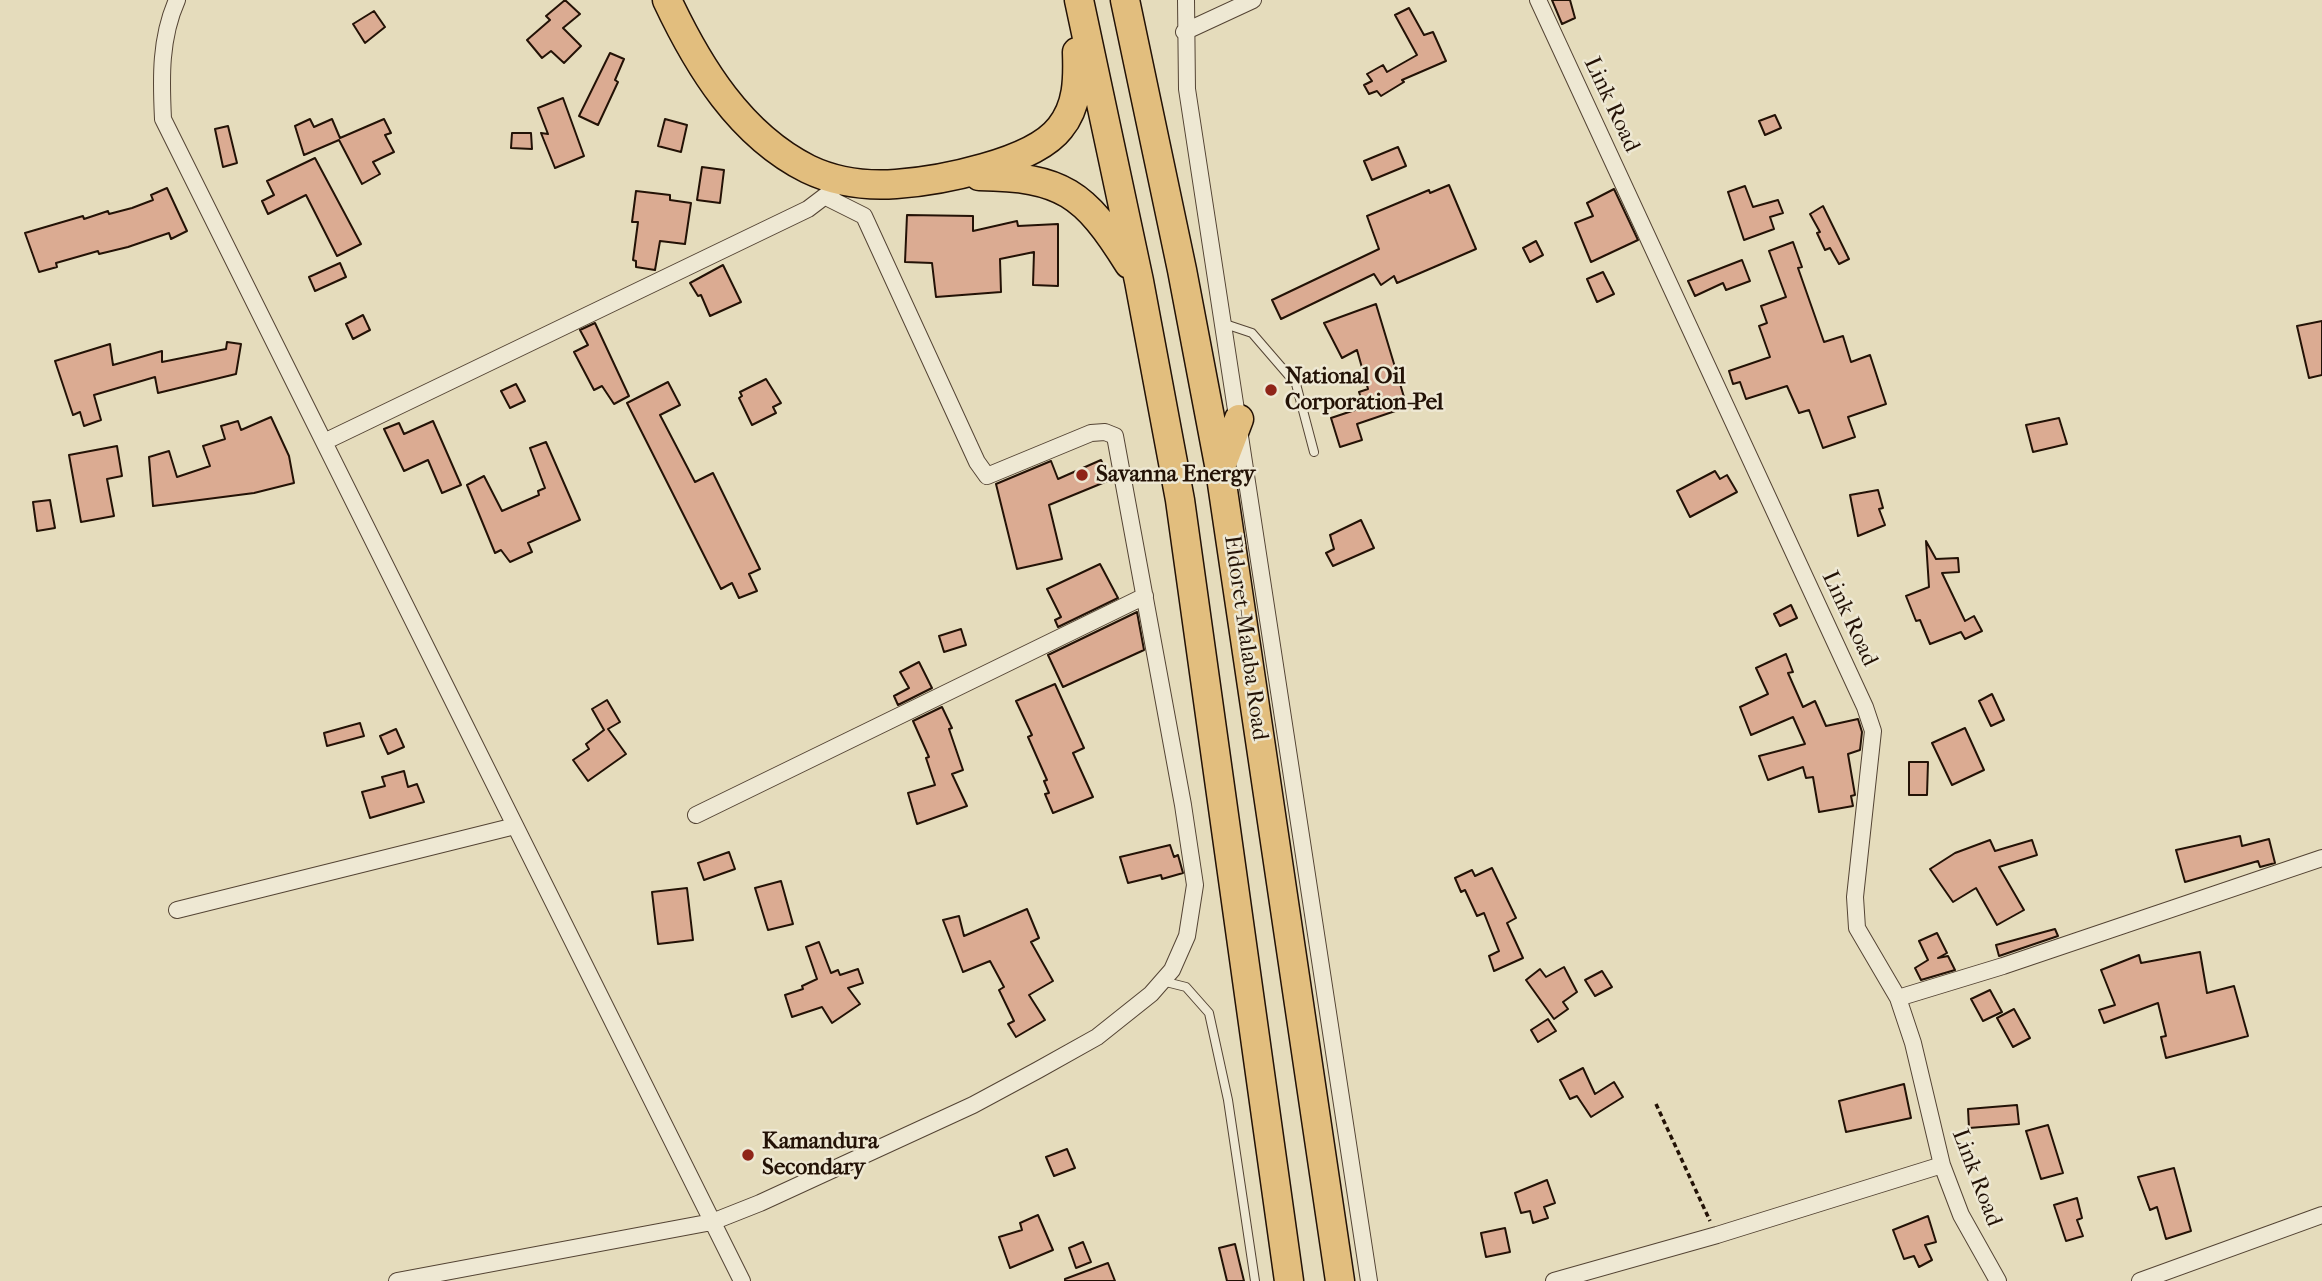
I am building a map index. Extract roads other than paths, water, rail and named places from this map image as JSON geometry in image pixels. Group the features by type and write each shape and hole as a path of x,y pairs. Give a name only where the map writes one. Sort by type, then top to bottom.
{"highway":[{"path":"667,0 703,69 729,106 788,157 834,189 897,184 952,175 1037,148 1062,126 1069,115 1077,86 1078,0"},
{"name":"Eldoret-Malaba Road","path":"1078,0 1139,281 1180,500 1289,1281"},
{"name":"Eldoret-Malaba Road","path":"1125,0 1182,270 1220,470 1340,1281"},
{"path":"952,175 1015,177 1056,186 1090,210 1117,245 1139,281"},
{"path":"1220,470 1239,419"}],"street":[{"path":"177,0 168,20 161,66 163,119 741,1281"},
{"name":"Eldoret-Malaba Road","path":"1186,0 1184,32 1187,89 1369,1281"},
{"path":"1184,32 1253,0"},
{"name":"Link Road","path":"1538,0 1865,706 1873,731 1855,897 1857,928 1898,998 1913,1043 1942,1165 1961,1215 1998,1281"},
{"path":"324,442 808,209 834,189 864,216 977,462 987,476 1091,433 1105,432 1115,436 1195,885 1187,936 1172,970 1162,981 1097,1037 984,1099 760,1203 712,1222 397,1281"},
{"path":"695,815 1145,596"},
{"path":"177,910 515,825"},
{"path":"1898,998 2015,962 2322,858"},
{"path":"1554,1281 1717,1236 1942,1165"},
{"path":"2140,1281 2322,1215"}],"lane":[{"path":"1225,324 1252,333 1296,384 1314,452"},
{"path":"1162,981 1185,987 1209,1013 1228,1100 1255,1281"}],"place":[{"name":"National Oil Corporation-Pel","path":"1271,390"},
{"name":"Savanna Energy","path":"1082,475"},
{"name":"Kamandura Secondary","path":"748,1155"}]}
